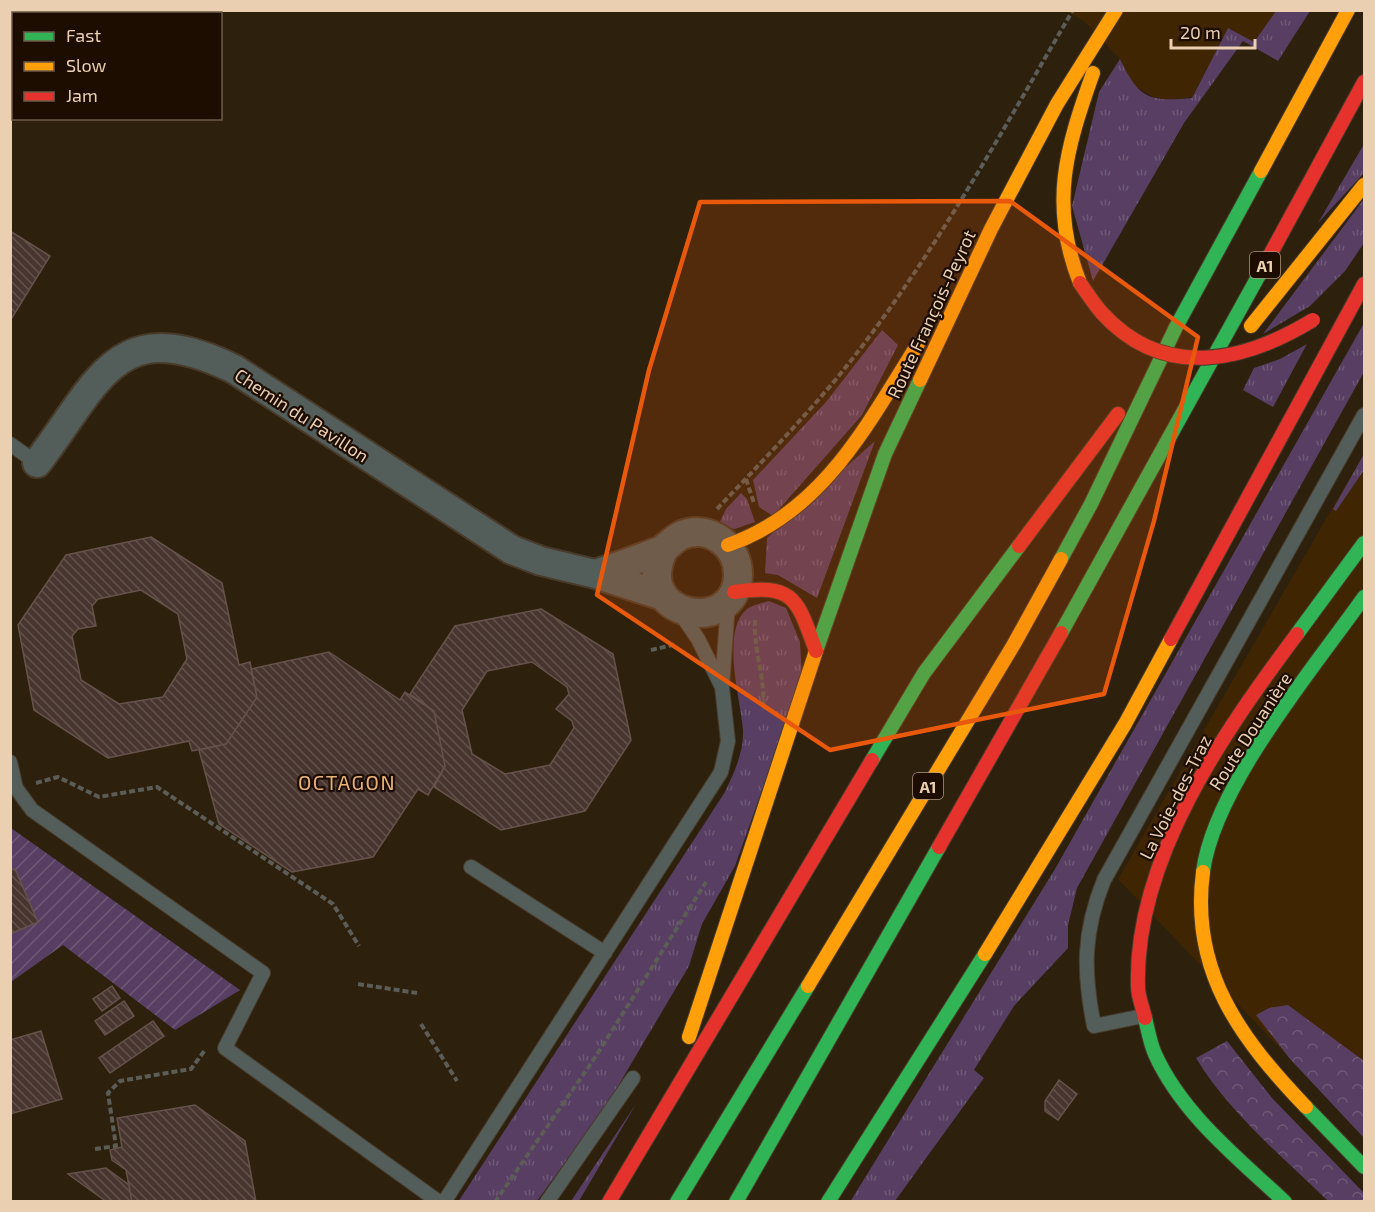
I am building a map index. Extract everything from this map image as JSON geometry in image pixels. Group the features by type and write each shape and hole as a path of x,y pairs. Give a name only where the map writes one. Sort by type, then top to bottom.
{"main road":[{"name":"A1","path":"677,1202 1014,644 1091,504 1159,360 1348,10"},
{"path":"1114,15 1074,125 1063,169 1061,201 1064,238 1080,283 1093,304 1128,337 1152,349 1181,357 1220,358 1251,352 1280,341 1317,316"},
{"name":"Route François-Peyrot","path":"666,1101 816,651 885,454 991,229 1057,105 1114,15"},
{"name":"A1","path":"736,1202 1166,448 1365,82"},
{"path":"1166,448 1267,304 1365,185"},
{"path":"728,545 762,532 795,509 821,483 856,441 991,229"},
{"path":"1343,293 1365,270"},
{"path":"828,1202 992,942 1125,724 1365,284"},
{"path":"609,1202 666,1101 924,673 1159,360"},
{"name":"La Voie-des-Traz","path":"1285,1202 1206,1127 1185,1101 1154,1051 1143,1017 1136,962 1138,942 1148,894 1167,845 1195,789 1237,720 1365,543"},
{"path":"731,596 768,586 790,597 800,610 816,651"},
{"name":"Route Douanière","path":"1365,597 1254,753 1226,801 1208,845 1199,891 1200,928 1211,973 1241,1029 1267,1064 1365,1167"}],"street":[{"name":"Chemin du Pavillon","path":"37,463 99,379 115,362 147,347 168,347 210,357 234,369 512,550 567,569 595,574 670,602"},
{"path":"595,574 664,549 681,536 702,532 711,534 728,545 738,567 731,596 718,608 705,613 691,614 670,602 656,572 664,549"}],"lane":[{"path":"1143,1017 1094,1026 1086,985 1089,923 1104,880 1365,415"},
{"path":"10,444 37,463"},
{"path":"10,762 16,788 32,810 263,973 225,1048 442,1202 721,772 728,741 722,687 731,596"},
{"path":"670,602 698,639 722,687"},
{"path":"471,867 605,953"},
{"path":"547,1202 633,1078"}],"path":[{"path":"702,532 706,521 837,377 907,281 980,169 1072,10"},
{"path":"754,637 763,683 762,714"},
{"path":"651,650 673,644"},
{"path":"29,784 58,777 99,797 157,787 333,904 359,946"},
{"path":"495,1202 594,1059 708,879"},
{"path":"358,984 417,993"},
{"path":"421,1024 457,1081"},
{"path":"95,1149 116,1146 108,1093 120,1081 191,1069 211,1043 225,1048"}],"highlighted area":[{"path":"1010,201 1198,337 1154,521 1104,694 830,750 597,595 649,370 700,202"}],"shaded area":[{"path":"1066,11 1276,11 1254,42 1228,29 1192,97 1160,101 1133,85 1120,59 1084,21"},
{"path":"1364,453 1364,1136 1118,879"}],"green space":[{"path":"1276,11 1310,11 1278,61 1243,41 1184,123 1093,281 1072,206 1099,92 1120,59 1133,83 1147,95 1165,99 1192,98 1228,28 1254,42"},
{"path":"1364,144 1364,173 1318,223"},
{"path":"1364,199 1364,243 1345,271 1310,306 1263,334"},
{"path":"1364,323 1364,372 1077,888 1068,925 1068,948 1014,1006 974,1070 984,1078 895,1201 850,1202 1055,869"},
{"path":"882,330 898,345 862,415 773,516 759,507 753,480 826,402"},
{"path":"1307,344 1273,407 1243,390 1254,368 1280,359"},
{"path":"875,441 817,598 778,575 765,573 767,538"},
{"path":"1364,454 1364,470 1336,511 1333,509"},
{"path":"741,493 747,499 755,522 735,529 718,526 726,509"},
{"path":"769,601 786,608 800,642 802,678 735,866 702,924 689,966 605,1108 537,1201 458,1202 725,792 738,762 743,738 734,667 735,633 739,619 747,609"},
{"path":"11,828 240,990 175,1030 63,945 11,982"},
{"path":"1288,1005 1364,1061 1364,1138 1290,1059 1256,1015 1269,1008"},
{"path":"1227,1041 1272,1098 1364,1193 1364,1201 1328,1201 1224,1098 1196,1058"},
{"path":"636,1104 579,1201 571,1201"}],"building":[{"path":"10,231 50,256 10,321"},
{"path":"151,537 222,583 239,665 250,662 257,697 226,744 192,751 189,741 108,758 34,710 18,625 66,555","holes":["141,590 178,614 187,659 163,697 119,704 81,680 72,636 78,629 96,626 92,606 98,599"]},
{"path":"541,609 613,654 631,740 585,811 501,830 434,787 445,766 434,711 410,694 455,626","holes":["532,662 567,687 569,694 556,709 572,721 574,728 550,765 505,774 472,754 462,710 487,671"]},
{"path":"329,652 400,700 405,692 434,711 445,766 428,795 418,789 373,857 292,872 219,824 199,750 226,744 257,697 251,669"},
{"path":"15,869 38,922 10,934 10,871"},
{"path":"112,986 120,998 102,1011 93,999"},
{"path":"124,1001 134,1016 105,1035 95,1021"},
{"path":"153,1021 164,1036 110,1073 99,1058"},
{"path":"41,1031 62,1099 10,1114 10,1040"},
{"path":"1059,1080 1077,1094 1058,1120 1045,1111 1045,1101"},
{"path":"195,1105 245,1141 256,1202 132,1202 126,1170 112,1160 110,1150 122,1147 117,1118"},
{"path":"106,1168 129,1185 132,1202 107,1202 68,1174"}],"traffic: fast":[{"path":"1061,559 1091,504 1176,327 1261,171"},
{"path":"1061,633 1264,266"},
{"path":"816,651 885,454 920,380"},
{"path":"1297,634 1364,543"},
{"path":"872,760 924,673 1019,546"},
{"path":"1203,872 1211,838 1226,803 1246,766 1294,693 1364,597"},
{"path":"736,1202 939,847"},
{"path":"828,1202 985,954"},
{"path":"677,1202 808,986"},
{"path":"1145,1018 1155,1054 1166,1076 1180,1096 1212,1134 1285,1202"},
{"path":"1306,1107 1364,1167"}],"traffic: slow":[{"path":"920,380 991,229 1057,104 1116,10"},
{"path":"1261,171 1348,10"},
{"path":"1080,283 1065,228 1063,202 1069,152 1093,73"},
{"path":"1251,326 1364,185"},
{"path":"728,545 761,530 791,511 816,488 861,434 918,344"},
{"path":"808,986 1014,644 1061,559"},
{"path":"985,954 1125,724 1171,639"},
{"path":"689,1037 816,651"},
{"path":"1203,872 1201,908 1204,941 1212,972 1241,1028 1260,1055 1306,1107"}],"traffic: jam":[{"path":"1264,266 1364,82"},
{"path":"1080,283 1102,313 1126,335 1151,349 1178,356 1205,358 1232,354 1287,335 1313,320"},
{"path":"1171,639 1364,284"},
{"path":"1019,546 1118,414"},
{"path":"734,592 770,590 782,593 791,599 804,619 816,651"},
{"path":"939,847 1061,633"},
{"path":"1145,1018 1138,987 1141,939 1151,892 1167,845 1214,755 1241,712 1297,634"},
{"path":"609,1202 872,760"}],"district":[{"name":"OCTAGON","path":"347,782"}]}
